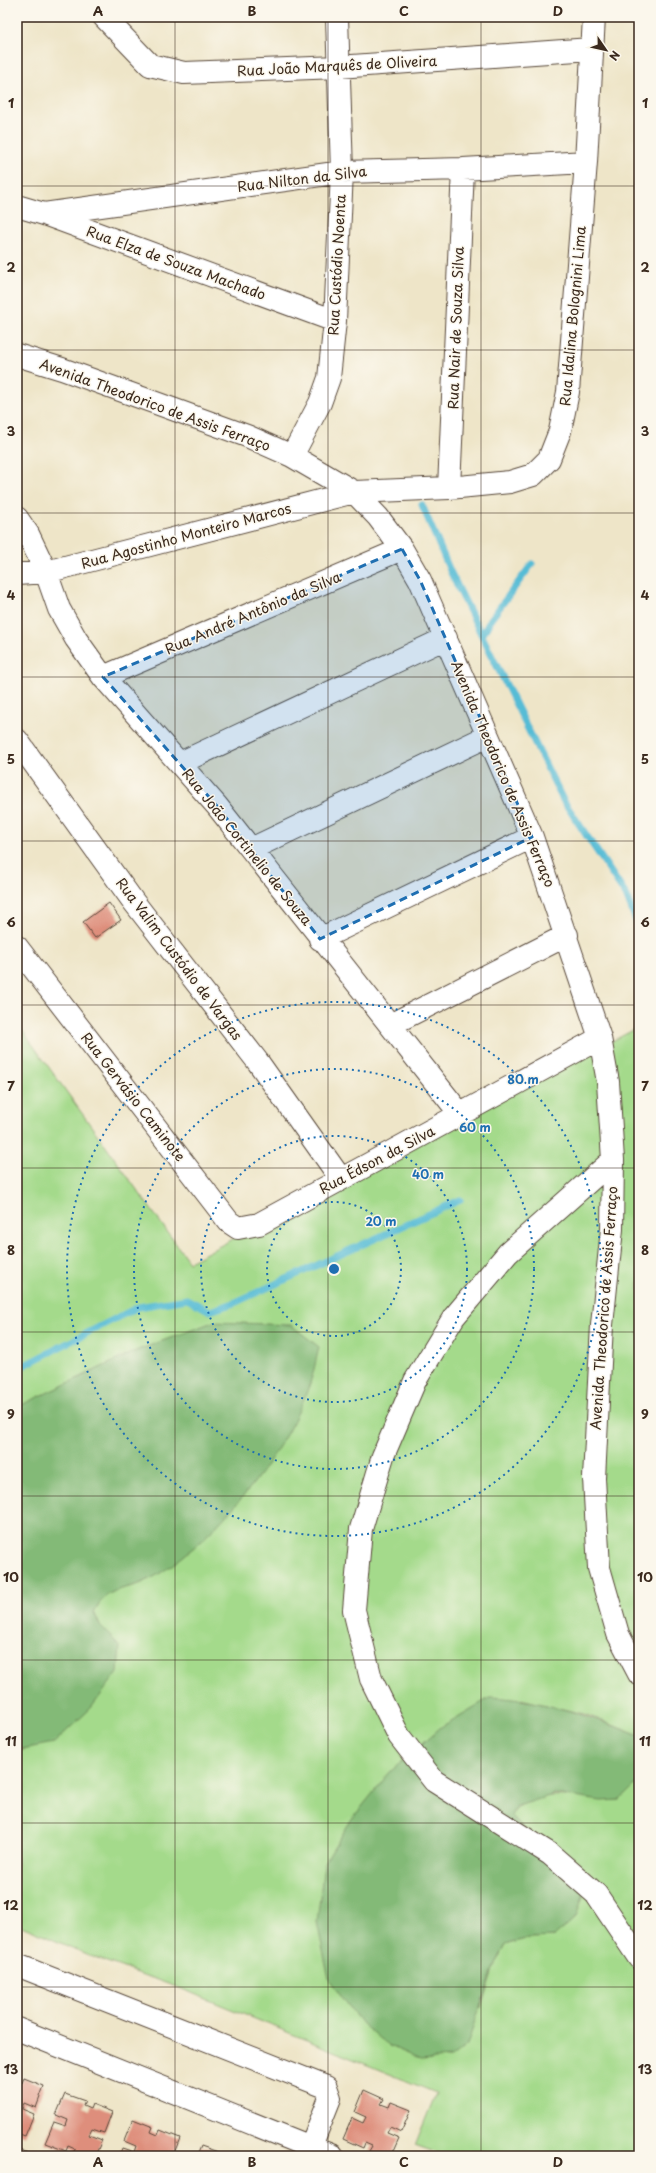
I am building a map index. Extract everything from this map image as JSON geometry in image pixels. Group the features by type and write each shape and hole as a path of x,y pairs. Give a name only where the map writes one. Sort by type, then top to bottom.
{"street":[{"name":"Rua João Marquês de Oliveira","path":"104,17 150,65 184,74 338,67 591,49"},
{"name":"Rua Custódio Noenta","path":"292,456 320,403 329,378 335,321 342,172 337,17"},
{"name":"Rua Idalina Bolognini Lima","path":"354,492 449,488 510,482 533,475 549,459 560,432 568,392 586,162 591,49 594,17"},
{"name":"Rua Nilton da Silva","path":"44,214 342,172 463,169 586,162"},
{"name":"Rua Nair de Souza Silva","path":"449,488 463,169"},
{"name":"Rua Elza de Souza Machado","path":"17,206 44,214 335,321"},
{"name":"Avenida Theodorico de Assis Ferraço","path":"17,355 62,369 247,436 292,456 354,492 378,517 402,548 420,580 532,837 567,935 600,1038 608,1082 613,1160 612,1229 602,1325 594,1478 599,1568 618,1634 639,1674"},
{"name":"Rua Agostinho Monteiro Marcos","path":"17,574 46,572 354,492"},
{"name":"Rua João Cortinelio de Souza","path":"17,518 28,534 46,572 59,609 76,639 103,677 180,763 251,849 320,939 461,1115"},
{"name":"Rua André Antônio da Silva","path":"103,677 402,548"},
{"path":"180,763 446,638"},
{"path":"251,849 488,736"},
{"name":"Rua Valim Custódio de Vargas","path":"17,740 134,901 258,1062 340,1180"},
{"path":"320,939 532,837"},
{"path":"390,1025 567,935"},
{"name":"Rua Gervásio Caminote","path":"17,947 229,1222 238,1228 259,1224"},
{"name":"Rua Édson da Silva","path":"259,1224 600,1038"},
{"path":"613,1160 508,1254 454,1317 415,1381 383,1456 361,1529 354,1610 371,1679 399,1736 434,1781 550,1854 596,1894 639,1958"},
{"path":"17,1965 326,2087 330,2098 309,2151"},
{"path":"17,2029 309,2151 333,2156"}],"highlighted area":[{"path":"402,549 420,580 532,837 320,939 217,806 103,677"}],"green space":[{"path":"17,1023 189,1262 639,1027 639,1736 588,1715 521,1699 481,2008 493,1969 506,1945 528,1938 554,1937 526,1831 511,1815 521,1805 533,1799 547,1796 620,1800 639,1781 639,2156 440,2156 440,2154 415,2145 436,2093 182,1989 93,1957 17,1924 17,1750 24,1750 120,1646 100,1626 94,1612 101,1600 112,1592 138,1585 149,1579 215,1526 244,1494 269,1459 291,1422 310,1383 17,1407"},
{"path":"213,1322 291,1325 319,1347 311,1379 300,1408 287,1433 254,1483 214,1528 193,1548 162,1572 144,1582 115,1591 104,1598 99,1604 94,1612 100,1626 120,1646 118,1672 91,1708 54,1743 17,1750 17,1407 138,1350"},
{"path":"491,1697 548,1705 603,1722 639,1736 639,1781 620,1800 601,1801 555,1794 518,1806 511,1815 584,1893 576,1917 554,1937 528,1938 506,1945 493,1969 467,2045 451,2058 420,2060 386,2044 362,2024 329,1979 317,1922 324,1864 351,1820 390,1772 441,1727"}],"building":[{"path":"109,903 121,920 95,938 83,922"},
{"path":"24,2078 44,2086 36,2108 24,2103 22,2109 34,2114 25,2136 17,2133 17,2081 22,2083"},
{"path":"364,2090 384,2099 381,2104 389,2107 391,2102 411,2110 401,2132 390,2127 387,2133 399,2138 391,2156 381,2156 369,2151 372,2146 365,2143 363,2148 343,2139 352,2118 363,2123 366,2117 355,2112"},
{"path":"65,2094 85,2101 83,2106 90,2109 92,2104 112,2112 104,2133 92,2129 89,2135 102,2140 95,2156 79,2156 73,2154 75,2149 68,2146 66,2151 45,2143 54,2122 66,2126 68,2120 56,2115"},
{"path":"133,2119 153,2127 151,2132 158,2135 160,2130 180,2138 173,2156 119,2156 122,2148 134,2152 136,2146 124,2141"},
{"path":"201,2146 221,2153 220,2156 197,2156"},
{"path":"17,2149 36,2156 17,2156"}],"waterway":[{"path":"422,505 451,573 563,800 626,895 639,928"},
{"path":"483,634 491,619 532,564"},
{"path":"17,1369 138,1307 187,1299 210,1311 234,1303 460,1200"}]}
